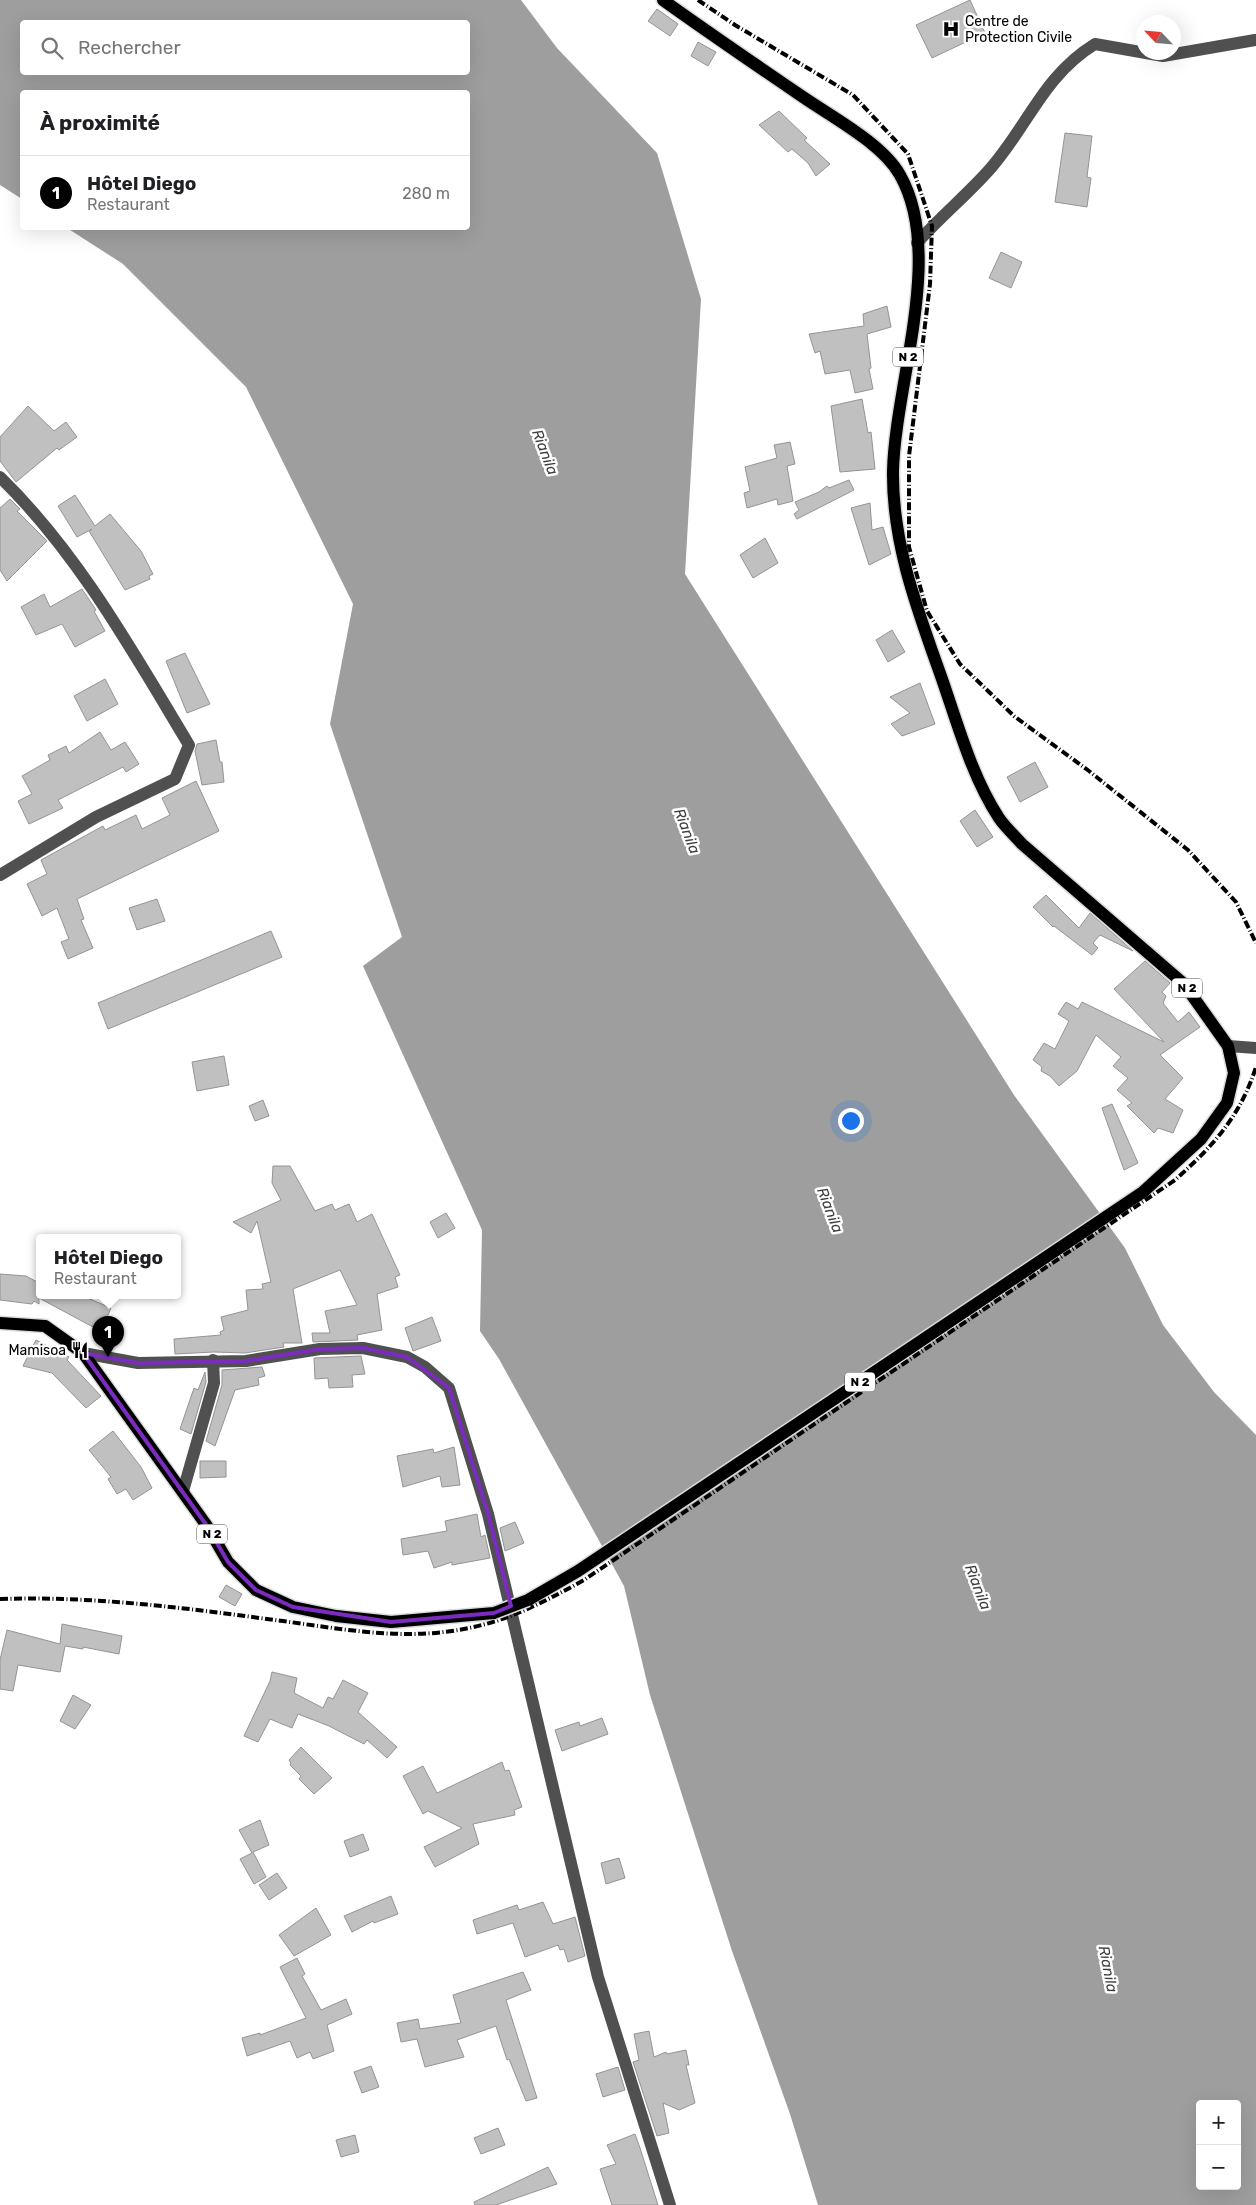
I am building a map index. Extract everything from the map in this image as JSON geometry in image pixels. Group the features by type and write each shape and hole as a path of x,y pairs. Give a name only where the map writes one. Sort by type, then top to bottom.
{"main road":[{"name":"N 2","path":"0,1323 45,1326 84,1353 208,1526 228,1562 256,1590 294,1607 336,1616 391,1622 494,1613 528,1600 578,1571 1143,1192 1201,1139 1227,1103 1234,1073 1228,1046 1184,984 1016,838 1000,818 981,784 911,592 900,548 893,471 917,284 918,243 913,207 900,174 870,144 663,0"}],"street":[{"path":"918,243 932,226 991,169 1044,91 1076,56 1095,44 1163,56 1255,40"},
{"path":"0,477 20,496 78,569 189,745 176,779 96,817 0,875"},
{"path":"1228,1046 1256,1048"},
{"path":"84,1353 138,1363 213,1360 246,1361 320,1349 363,1348 407,1357 425,1367 449,1388 488,1514 598,1976 670,2205"},
{"path":"183,1492 214,1383 213,1360"}],"highlighted area":[{"path":"363,1348 407,1357 449,1388 488,1514 511,1606 494,1613 391,1622 293,1607 256,1590 228,1562 207,1526 83,1353 138,1363 246,1361 320,1349"}],"water":[{"name":"Rianila","path":"0,0 521,0 557,48 657,153 701,299 685,574 1014,1095 1125,1248 1163,1325 1214,1392 1256,1435 1256,2205 818,2205 790,2114 732,1951 650,1695 624,1586 499,1359 480,1331 482,1230 363,966 402,937 330,724 353,604 246,387 123,264 70,230 470,230 470,90 20,90 20,198 0,185"}],"building":[{"name":"Centre de Protection Civile","path":"970,0 985,33 932,58 916,25"},
{"path":"657,9 678,24 670,36 648,21"},
{"path":"698,42 716,52 708,66 691,56"},
{"path":"779,111 807,138 804,140 830,164 816,176 808,163 792,149 788,152 759,125"},
{"path":"1065,133 1092,136 1087,177 1091,178 1087,207 1055,202"},
{"path":"1001,252 1022,262 1011,288 989,278"},
{"path":"887,306 891,327 867,334 871,368 869,369 873,389 855,393 850,370 825,374 820,351 815,353 809,334 864,326 863,314"},
{"path":"862,399 868,433 871,432 875,469 840,472 831,406"},
{"path":"28,406 54,431 66,422 77,437 59,450 57,448 16,482 0,461 0,437"},
{"path":"790,442 795,464 787,466 793,501 778,505 777,499 747,508 744,493 750,491 745,467 777,458 774,445"},
{"path":"849,480 854,490 797,519 794,514 799,510 795,502 819,492 827,486 829,488"},
{"path":"75,495 95,526 110,514 141,551 153,574 149,576 150,579 125,590 89,531 92,529 77,537 58,506"},
{"path":"10,499 20,509 17,511 47,541 7,581 0,570 0,508"},
{"path":"870,503 872,530 883,527 891,554 869,565 851,508"},
{"path":"765,538 778,563 753,578 740,555"},
{"path":"82,589 96,610 94,611 105,631 75,647 62,624 36,635 21,607 44,594 50,607"},
{"path":"892,630 905,652 888,662 876,640"},
{"path":"185,653 210,704 187,713 166,661"},
{"path":"105,679 118,704 87,721 74,696"},
{"path":"920,683 935,724 902,736 891,724 910,713 890,697"},
{"path":"100,732 111,750 125,742 139,764 126,772 123,767 58,800 63,808 29,824 18,801 32,794 22,776 50,760 48,755 66,746 69,753"},
{"path":"216,740 220,762 222,762 224,782 202,785 195,751 197,744"},
{"path":"1035,762 1048,787 1020,802 1007,777"},
{"path":"196,781 219,831 77,899 84,919 81,920 93,948 68,959 61,942 69,939 57,908 42,916 27,884 47,874 41,860 103,826 105,830 136,815 142,829 170,815 162,798"},
{"path":"975,810 993,837 977,847 960,821"},
{"path":"1046,895 1079,928 1090,913 1133,951 1100,935 1093,943 1098,948 1092,955 1053,927 1033,907"},
{"path":"157,899 165,921 137,930 129,908"},
{"path":"271,931 282,957 108,1029 98,1003"},
{"path":"1145,961 1170,983 1162,992 1166,996 1163,1003 1178,1022 1189,1012 1200,1027 1160,1055 1183,1078 1165,1099 1183,1110 1173,1133 1158,1128 1154,1133 1127,1106 1132,1103 1117,1090 1128,1078 1113,1066 1121,1057 1096,1035 1077,1071 1059,1086 1050,1076 1041,1071 1042,1067 1033,1060 1044,1043 1055,1049 1069,1021 1058,1014 1066,1002 1078,1009 1082,1002 1164,1042 1114,989"},
{"path":"224,1056 229,1085 197,1091 192,1062"},
{"path":"263,1100 269,1116 255,1121 249,1106"},
{"path":"1112,1104 1138,1163 1124,1170 1102,1108"},
{"path":"273,1166 290,1166 315,1211 332,1204 335,1210 349,1204 357,1222 372,1214 400,1275 395,1277 398,1287 377,1294 382,1330 357,1335 358,1340 313,1342 312,1333 330,1333 325,1311 357,1305 340,1270 293,1289 302,1343 283,1343 284,1347 245,1353 175,1354 174,1339 221,1335 220,1332 224,1330 221,1317 248,1310 246,1290 263,1289 262,1284 271,1282 257,1221 251,1233 233,1222 281,1200 272,1183"},
{"path":"446,1213 455,1228 438,1238 430,1222"},
{"path":"0,1274 26,1276 36,1281 36,1299 39,1299 39,1304 34,1301 32,1304 0,1300"},
{"path":"41,1299 90,1299 111,1308 103,1327 95,1324 93,1327"},
{"path":"432,1317 441,1341 413,1351 405,1328"},
{"path":"36,1340 69,1357 67,1360 101,1396 86,1408 52,1373 23,1366"},
{"path":"361,1356 365,1374 352,1375 353,1387 329,1388 328,1378 315,1379 314,1358"},
{"path":"262,1367 265,1376 258,1378 259,1385 235,1390 215,1446 206,1441 222,1385 222,1370"},
{"path":"205,1372 206,1382 191,1434 180,1429 194,1388 198,1390"},
{"path":"113,1431 141,1467 152,1488 133,1500 126,1489 117,1494 108,1479 111,1477 89,1450"},
{"path":"454,1447 460,1485 442,1487 440,1476 403,1487 397,1456 433,1449 434,1453"},
{"path":"200,1461 226,1461 226,1477 200,1478"},
{"path":"477,1514 481,1537 485,1535 490,1558 452,1565 452,1562 434,1568 428,1551 403,1555 401,1539 447,1531 445,1521"},
{"path":"515,1522 524,1543 505,1551 500,1528"},
{"path":"226,1585 242,1594 235,1606 219,1597"},
{"path":"62,1624 122,1636 119,1654 83,1647 83,1649 65,1646 60,1672 18,1665 13,1691 0,1689 0,1660 7,1630 60,1644"},
{"path":"272,1672 297,1678 294,1693 323,1708 328,1697 333,1699 343,1680 368,1693 358,1712 397,1747 387,1758 367,1740 364,1744 329,1726 298,1714 292,1728 270,1719 258,1742 244,1736 270,1681"},
{"path":"73,1695 91,1705 75,1729 60,1721"},
{"path":"602,1718 608,1734 562,1751 555,1730 579,1722 580,1726"},
{"path":"301,1747 332,1778 314,1794 299,1779 301,1776 290,1765 289,1760"},
{"path":"502,1762 505,1771 509,1770 522,1807 514,1810 515,1815 473,1824 479,1844 435,1867 424,1847 462,1828 428,1811 423,1814 403,1776 423,1766 437,1793"},
{"path":"260,1820 269,1845 253,1852 266,1877 254,1884 240,1859 252,1853 239,1830"},
{"path":"363,1834 369,1850 350,1857 344,1841"},
{"path":"619,1858 625,1878 606,1884 601,1863"},
{"path":"277,1873 287,1888 269,1900 259,1885"},
{"path":"391,1896 398,1914 374,1923 373,1921 352,1932 344,1916"},
{"path":"543,1902 553,1924 575,1917 585,1956 568,1962 564,1949 560,1950 558,1945 525,1957 513,1923 477,1934 473,1920 517,1905 519,1910"},
{"path":"316,1908 331,1935 294,1956 279,1935"},
{"path":"297,1958 305,1974 302,1976 321,2010 346,1999 352,2014 327,2025 334,2051 313,2059 310,2052 297,2058 290,2041 247,2056 242,2038 260,2033 260,2035 306,2018 280,1967"},
{"path":"523,1972 531,1990 506,2000 537,2098 526,2101 509,2059 507,2060 496,2026 457,2040 464,2057 425,2067 417,2039 401,2042 397,2023 418,2019 420,2029 461,2023 453,1995"},
{"path":"649,2031 654,2057 666,2052 667,2054 686,2050 689,2065 686,2065 695,2103 679,2110 663,2103 669,2133 657,2136 633,2062 639,2060 634,2034"},
{"path":"371,2066 379,2087 362,2093 354,2072"},
{"path":"618,2067 625,2090 603,2097 596,2074"},
{"path":"498,2128 505,2145 481,2154 474,2138"},
{"path":"635,2134 658,2205 612,2205 600,2169 616,2164 607,2145"},
{"path":"355,2135 359,2152 341,2157 336,2140"},
{"path":"548,2167 557,2184 496,2205 475,2205 474,2202"}],"railway":[{"path":"698,0 735,25 853,95 908,154 932,226 930,284 909,456 909,547 927,611 960,664 1014,716 1089,771 1188,850 1236,902 1256,943"},
{"path":"0,1599 67,1599 134,1603 355,1631 400,1634 422,1634 464,1629 517,1614 584,1580 1175,1180 1224,1130 1242,1101 1256,1067"}],"place":[{"name":"Centre de Protection Civile","path":"951,29"},
{"name":"Mamisoa","path":"80,1350"},
{"name":"Hôtel Diego","path":"108,1357"}]}
